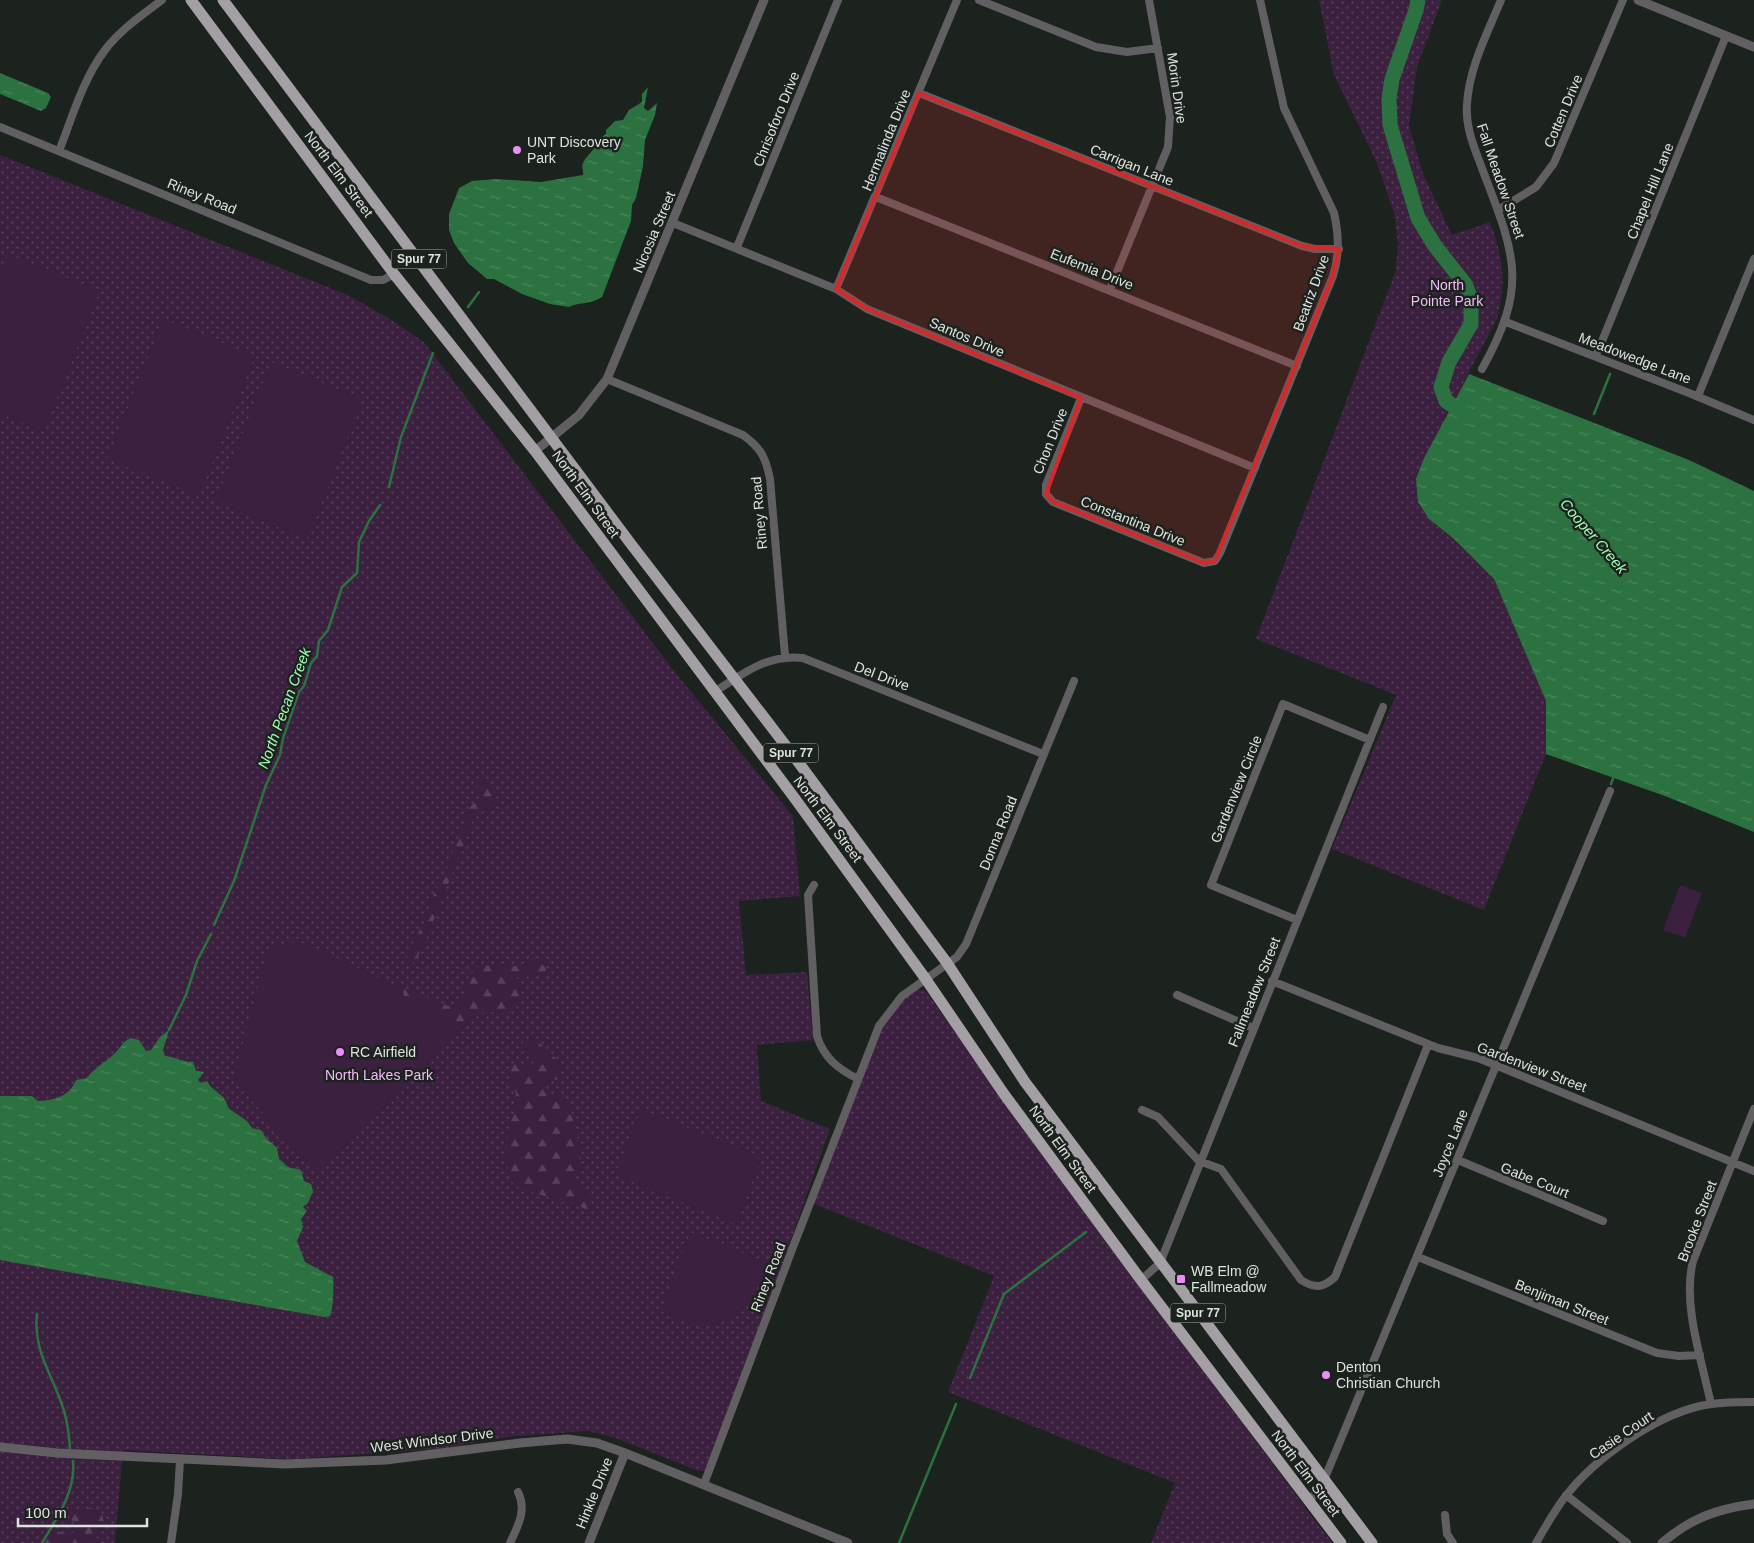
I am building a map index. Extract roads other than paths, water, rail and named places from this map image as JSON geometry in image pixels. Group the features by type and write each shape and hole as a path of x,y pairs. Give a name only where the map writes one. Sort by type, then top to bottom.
{"main road":[{"name":"North Elm Street","path":"191,0 394,274 535,451 828,843 925,978 1004,1094 1140,1280 1341,1543"},
{"name":"North Elm Street","path":"223,0 631,544 736,679 947,964 1025,1082 1372,1543"}],"street":[{"path":"59,151 89,75 104,50 119,34 162,0"},
{"name":"Nicosia Street","path":"535,451 579,415 607,379 764,0"},
{"name":"Chrisoforo Drive","path":"737,248 838,0"},
{"name":"Hermalinda Drive","path":"836,289 957,0"},
{"path":"980,0 1096,47 1127,52 1158,48"},
{"name":"Morin Drive","path":"1110,289 1168,147 1170,133 1170,117 1149,0"},
{"name":"Beatriz Drive","path":"1215,562 1333,276 1339,249 1334,213 1279,95 1260,0"},
{"name":"Fall Meadow Street","path":"1482,369 1506,322 1513,285 1513,264 1510,244 1472,141 1466,105 1473,67 1501,0"},
{"name":"Cotten Drive","path":"1498,210 1536,187 1554,164 1623,0"},
{"path":"1638,0 1754,47"},
{"name":"Chapel Hill Lane","path":"1596,356 1726,36"},
{"name":"Carrigan Lane","path":"919,93 1302,246 1315,249 1339,249"},
{"name":"Riney Road","path":"0,127 371,280 383,280 394,274"},
{"name":"Eufemia Drive","path":"876,197 1110,289 1297,366"},
{"name":"Santos Drive","path":"673,223 836,289 867,309 1255,468"},
{"path":"1698,396 1754,259"},
{"name":"Meadowedge Lane","path":"1506,322 1698,396 1754,420"},
{"name":"Riney Road","path":"607,379 743,435 761,450 766,460 770,479 785,656"},
{"name":"Chon Drive","path":"1046,494 1046,485 1081,398"},
{"name":"Constantina Drive","path":"1046,494 1053,502 1204,564 1215,562"},
{"path":"714,692 752,668 785,656"},
{"name":"Del Drive","path":"785,656 803,658 1043,754"},
{"name":"Donna Road","path":"925,978 960,953 971,934 1074,682"},
{"name":"Gardenview Circle","path":"1297,920 1211,886 1284,704 1370,740"},
{"name":"Fallmeadow Street","path":"1140,1280 1160,1263 1199,1161 1383,707"},
{"name":"Joyce Lane","path":"1309,1502 1324,1480 1610,791"},
{"path":"814,885 808,895 817,1036 829,1059 840,1070 858,1079"},
{"name":"Riney Road","path":"704,1484 858,1079 885,1017 902,996 925,978"},
{"name":"Gardenview Street","path":"1272,981 1428,1045 1497,1065 1754,1171"},
{"path":"1177,995 1253,1028"},
{"path":"1142,1110 1158,1117 1199,1161 1221,1169 1301,1280 1308,1285 1319,1288 1328,1284 1335,1276 1428,1045"},
{"name":"Brooke Street","path":"1711,1404 1689,1298 1689,1282 1693,1261 1754,1109"},
{"name":"Gabe Court","path":"1458,1160 1603,1221"},
{"name":"Benjiman Street","path":"1418,1257 1657,1353 1679,1356 1700,1355"},
{"name":"Casie Court","path":"1536,1543 1566,1495 1608,1455 1644,1431 1678,1413 1711,1404 1754,1402"},
{"name":"West Windsor Drive","path":"0,1447 180,1460 285,1464 371,1461 520,1443 567,1440 597,1444 626,1452 848,1543"},
{"name":"Hinkle Drive","path":"589,1543 626,1452"},
{"path":"172,1543 180,1460"},
{"path":"510,1543 522,1513 522,1499 518,1492"},
{"path":"1566,1495 1627,1543"},
{"path":"1662,1543 1690,1523 1714,1511 1754,1504"},
{"path":"1445,1515 1447,1534 1453,1543"}],"water":[{"path":"0,73 48,93 51,97 46,108 41,111 0,94"},
{"path":"648,87 644,108 648,111 657,103 655,115 645,140 643,166 636,198 632,205 631,221 602,297 569,307 550,304 522,294 494,279 487,279 468,263 454,243 449,230 449,214 459,188 472,181 497,179 541,182 583,175 583,163 598,140 606,134 606,130 615,121 623,120 629,110 642,102 642,94"},
{"path":"1469,374 1689,460 1754,491 1754,832 1665,796 1546,754 1546,701 1494,579 1453,538 1429,519 1418,502 1416,479 1424,458"},
{"path":"169,1030 163,1050 165,1056 193,1062 196,1071 204,1072 198,1080 201,1083 207,1081 225,1099 228,1108 247,1121 252,1128 261,1130 266,1138 277,1148 279,1159 288,1167 301,1170 304,1181 311,1184 313,1191 308,1203 303,1207 307,1211 301,1219 303,1227 297,1241 305,1262 333,1277 333,1297 330,1316 324,1317 0,1260 0,1096 32,1096 38,1101 50,1100 61,1096 70,1090 76,1080 87,1078 128,1039 139,1040 146,1051 151,1050 160,1037"}],"waterway":[{"name":"Cooper Creek","path":"1418,0 1392,79 1389,99 1390,125 1418,218 1435,246 1465,284 1471,299 1471,324 1449,362 1441,387 1446,401 1470,417"},
{"name":"North Pecan Creek","path":"468,307 479,292"},
{"name":"North Pecan Creek","path":"389,487 401,437 433,353"},
{"path":"1594,414 1610,374"},
{"name":"North Pecan Creek","path":"214,925 234,881 266,785 280,755 283,738 299,692 304,686 311,663 317,656 319,641 328,630 342,587 357,573 359,542 369,521 380,505"},
{"path":"1611,784 1614,776"},
{"name":"North Pecan Creek","path":"169,1030 186,995 197,961 211,934"},
{"path":"970,1378 1004,1294 1086,1232"},
{"name":"North Pecan Creek","path":"37,1314 36,1327 40,1349 63,1408 70,1448"},
{"path":"899,1543 956,1404"},
{"name":"North Pecan Creek","path":"42,1543 68,1494 72,1483 73,1461"}],"place":[{"name":"UNT Discovery Park","path":"517,150"},
{"name":"RC Airfield","path":"340,1052"},
{"name":"WB Elm @ Fallmeadow","path":"1181,1279"},
{"name":"Denton Christian Church","path":"1326,1375"}],"park label":[{"name":"North Pointe Park","path":"1447,294"},
{"name":"North Lakes Park","path":"379,1075"}]}
